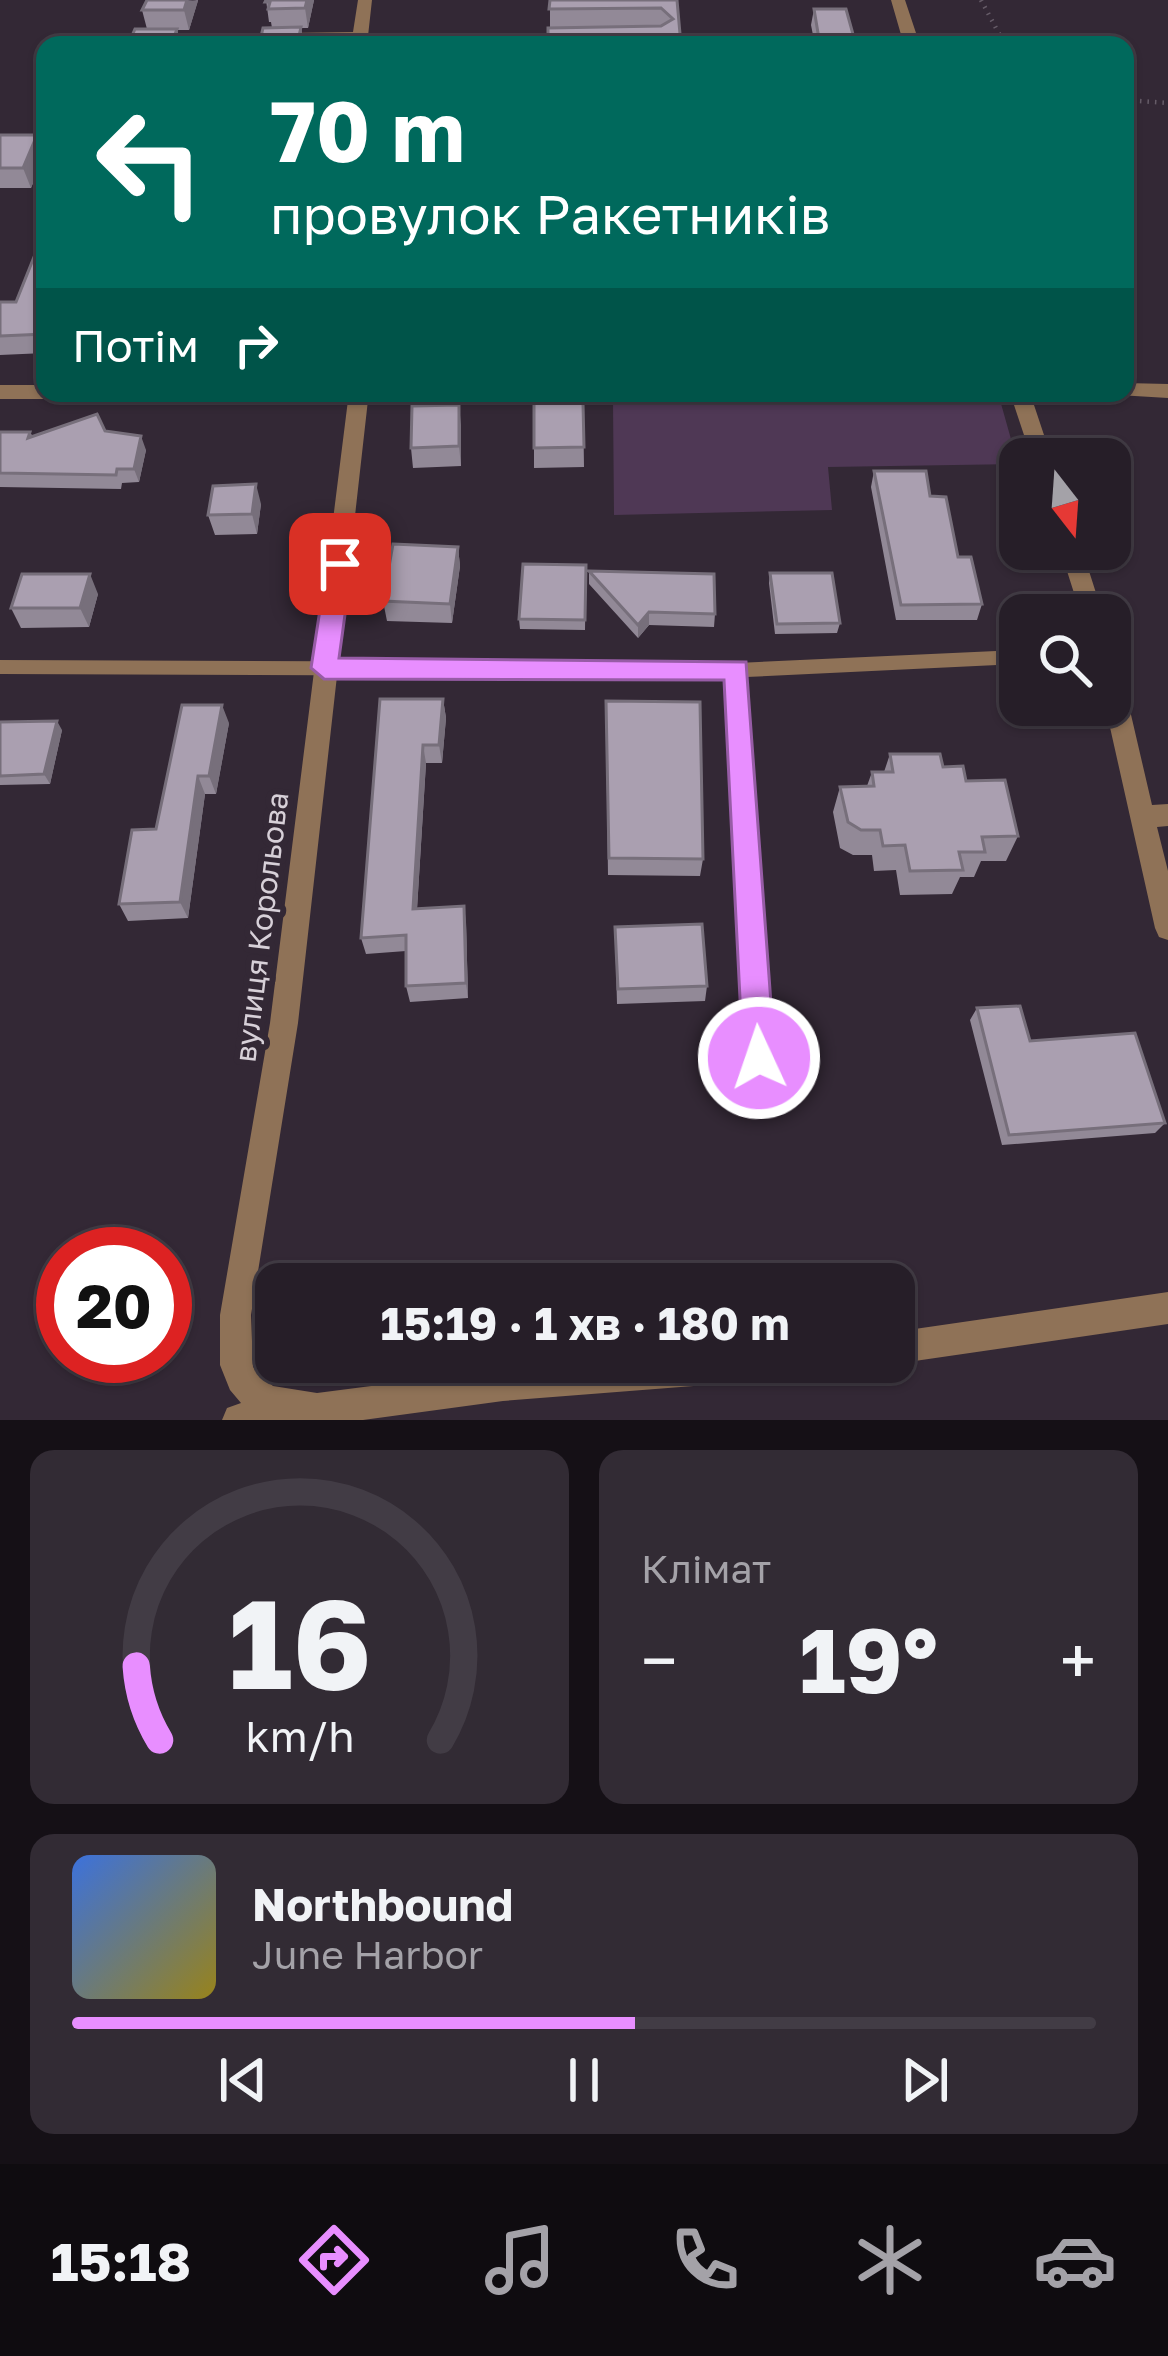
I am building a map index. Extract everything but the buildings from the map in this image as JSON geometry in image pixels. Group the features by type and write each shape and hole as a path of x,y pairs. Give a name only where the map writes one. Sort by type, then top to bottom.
{"street":[{"path":"360,36 365,0"},
{"path":"898,0 909,36"},
{"path":"1134,390 1168,391"},
{"path":"0,392 36,392"},
{"name":"вулиця Корольова","path":"316,1409 277,1406 253,1396 236,1364 235,1326 272,1116 358,402"},
{"path":"1023,402 1035,438"},
{"path":"1126,726 1155,816 1168,928"},
{"path":"915,1345 1168,1308"},
{"path":"239,1420 528,1383"}],"lane":[{"path":"0,667 736,670 999,658"},
{"path":"736,670 759,1058"}],"path":[{"path":"981,0 1000,36"},
{"path":"1134,101 1168,103"}],"shaded area":[{"path":"613,402 1001,402 1011,438 999,438 999,464 828,467 832,510 614,515"}],"route":[{"path":"340,564 324,668 736,670 759,1058"}]}
